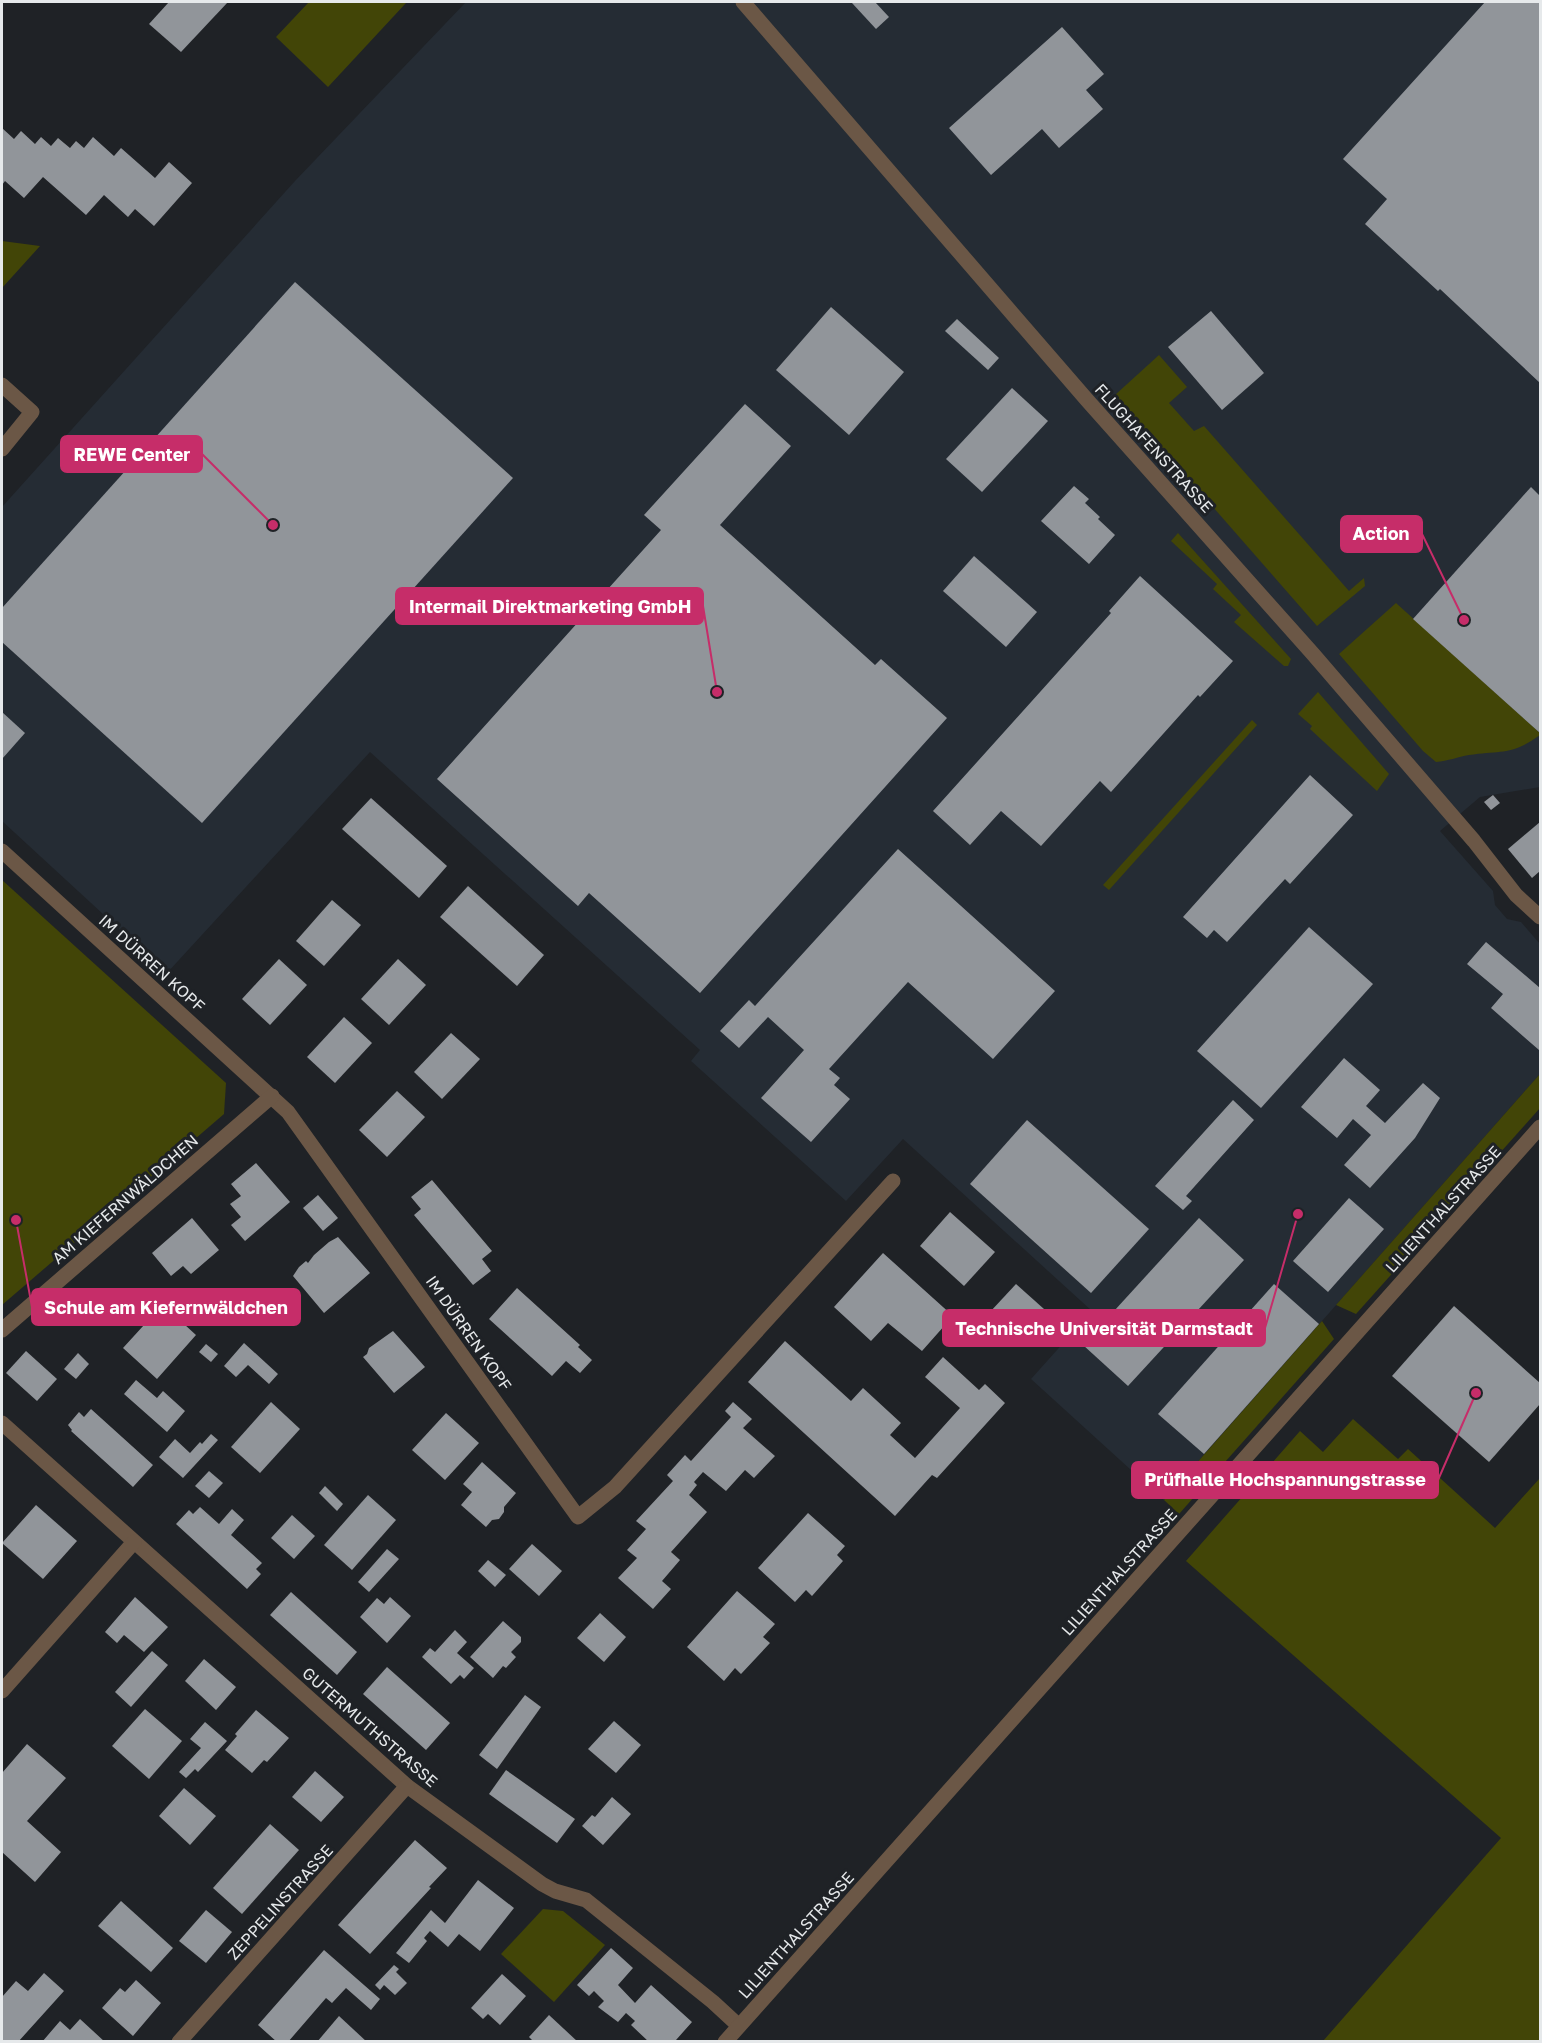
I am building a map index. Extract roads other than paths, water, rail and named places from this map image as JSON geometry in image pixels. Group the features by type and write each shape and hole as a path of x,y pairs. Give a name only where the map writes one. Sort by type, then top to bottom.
{"street":[{"name":"FLUGHAFENSTRASSE","path":"743,2 1080,392 1336,681 1474,842 1516,895 1540,917"},
{"path":"2,385 32,412 2,449"},
{"name":"IM DÜRREN KOPF","path":"2,851 288,1112 309,1138 578,1517 615,1487 893,1181"},
{"name":"AM KIEFERNWÄLDCHEN","path":"2,1330 272,1096"},
{"name":"LILIENTHALSTRASSE","path":"725,2042 1540,1127"},
{"name":"GUTERMUTHSTRASSE","path":"2,1423 407,1786 542,1884 555,1891 586,1900 713,2002 739,2026"},
{"path":"2,1690 135,1542"},
{"name":"ZEPPELINSTRASSE","path":"179,2042 407,1786"}],"place":[{"name":"REWE Center","path":"273,525"},
{"name":"Action","path":"1464,620"},
{"name":"Intermail Direktmarketing GmbH","path":"717,692"},
{"name":"Technische Universität Darmstadt","path":"1298,1214"},
{"name":"Schule am Kiefernwäldchen","path":"16,1220"},
{"name":"Prüfhalle Hochspannungstrasse","path":"1476,1393"}]}
